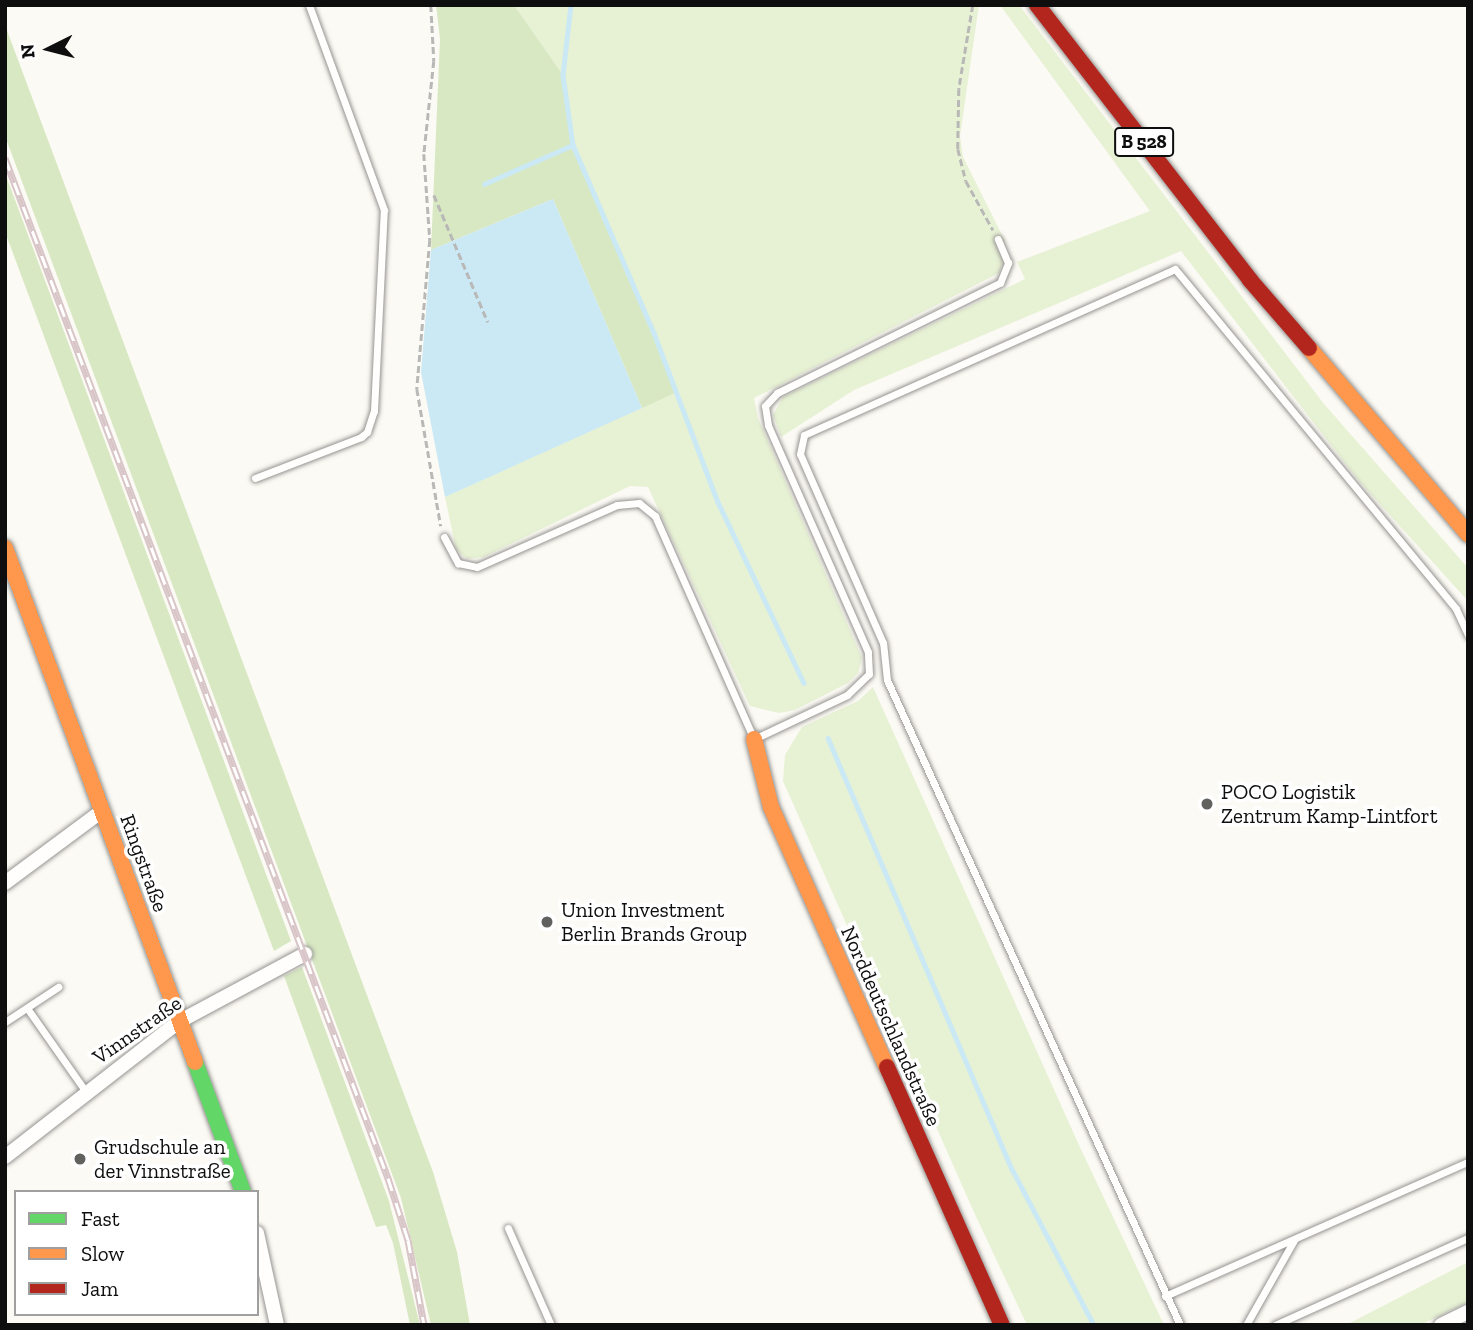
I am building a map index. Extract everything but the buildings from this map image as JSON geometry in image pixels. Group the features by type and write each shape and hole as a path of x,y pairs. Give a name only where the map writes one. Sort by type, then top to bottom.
{"main road":[{"name":"B 528","path":"1037,5 1250,280 1468,534"},
{"name":"Ringstraße","path":"5,548 12,588 102,811 242,1190"},
{"name":"Norddeutschlandstraße","path":"754,739 771,807 1002,1325"}],"street":[{"path":"5,883 102,811"},
{"name":"Vinnstraße","path":"5,1157 180,1021 304,954"},
{"path":"259,1242 277,1325"},
{"path":"1441,1325 1468,1312"}],"lane":[{"path":"255,478 361,437 367,432 374,411 384,211 309,5"},
{"path":"444,537 458,564 477,567 617,505 639,503 649,508 754,739 857,690 870,663 768,425 765,406 776,393 1000,283 1008,263 998,239"},
{"path":"1180,1325 887,680 883,643 800,454 804,435 1175,269 1456,609 1468,635"},
{"path":"5,1022 58,988"},
{"path":"27,1008 86,1093"},
{"path":"1165,1296 1468,1162"},
{"path":"508,1228 551,1325"},
{"path":"1275,1325 1468,1238"},
{"path":"1246,1325 1295,1239"}],"path":[{"path":"431,5 434,51 424,154 430,240 417,389 444,537"},
{"path":"973,5 959,89 958,149 966,181 998,239"},
{"path":"434,195 488,322"}],"green space":[{"path":"436,5 514,5 563,75 573,145 677,392 642,408 553,199 431,250 440,39"},
{"path":"514,5 979,5 960,136 963,157 1005,241 997,245 1003,262 999,273 754,398 758,418 862,658 858,673 848,683 795,710 779,713 750,706 648,487 630,486 484,557 467,559 456,549 445,497 676,392 573,145 563,75"},
{"path":"1000,5 1019,5 1324,404 1468,568 1468,601 1358,480 1181,251 854,390 781,437 773,415 783,397 1025,279 1017,262 1150,211"},
{"path":"5,25 433,1172 457,1252 470,1325 431,1325 401,1198 5,136"},
{"path":"5,173 291,941 274,951 5,232"},
{"path":"873,687 1078,1143 1164,1325 1027,1325 973,1210 783,781 785,755 802,727 858,701"},
{"path":"302,967 389,1201 420,1325 410,1325 393,1243 386,1225 376,1227 284,976"},
{"path":"1468,1262 1468,1302 1420,1325 1346,1325"}],"water":[{"path":"553,199 642,408 445,497 421,372 431,250"}],"waterway":[{"path":"571,5 563,75 573,145 654,333 718,502 804,683"},
{"path":"484,184 573,145"},
{"path":"828,738 1012,1169 1094,1325"}],"railway":[{"path":"5,158 388,1178 408,1240 424,1325"}],"traffic: fast":[{"path":"195,1062 242,1190"}],"traffic: slow":[{"path":"1309,348 1468,534"},
{"path":"5,548 195,1062"},
{"path":"754,739 771,807 887,1067"}],"traffic: jam":[{"path":"1037,5 1250,280 1309,348"},
{"path":"887,1067 1002,1325"}],"place":[{"name":"POCO Logistik Zentrum Kamp-Lintfort","path":"1207,804"},
{"name":"Union Investment Berlin Brands Group","path":"547,922"},
{"name":"Grudschule an der Vinnstraße","path":"80,1159"}]}
